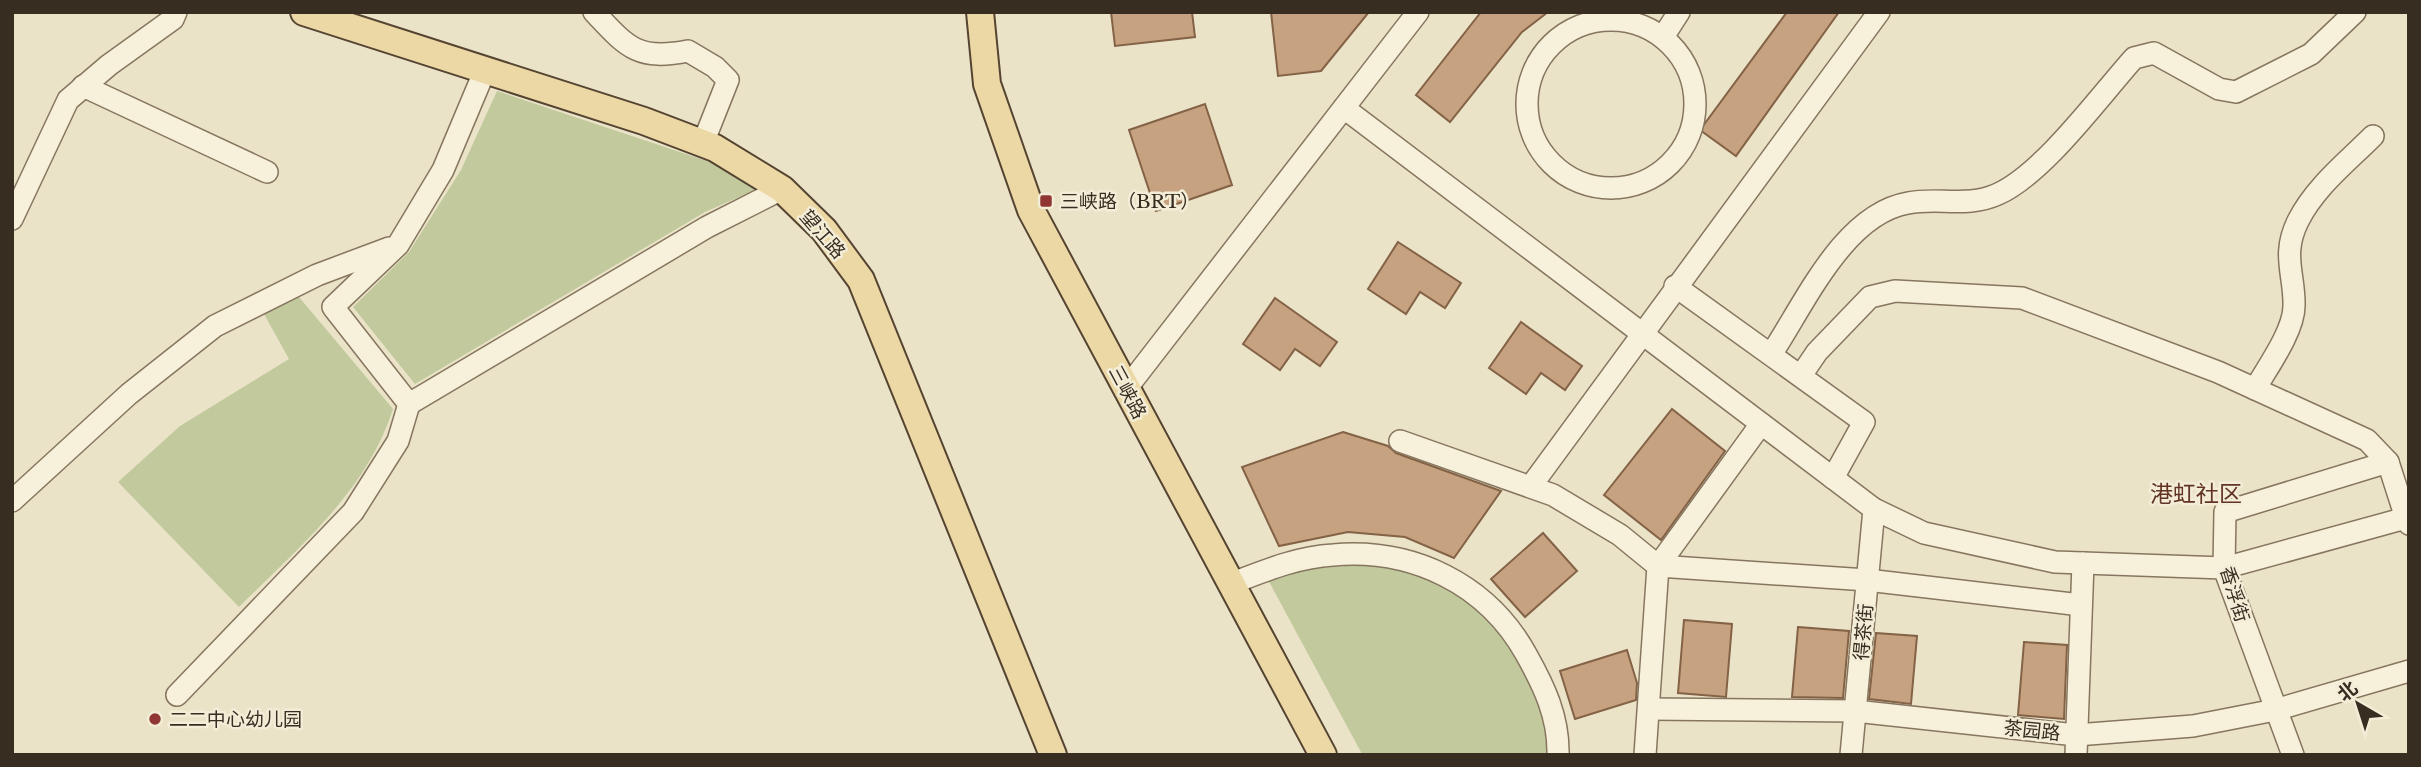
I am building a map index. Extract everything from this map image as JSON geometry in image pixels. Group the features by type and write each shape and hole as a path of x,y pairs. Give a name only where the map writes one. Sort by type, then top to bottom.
{"main road":[{"name":"望江路","path":"304,12 644,121 703,143 782,189 824,230 861,280 1053,755"},
{"name":"三峡路","path":"980,12 986,84 1031,210 1323,755"}],"street":[{"path":"594,12 643,55 668,55 688,51 715,66 728,80 703,143"},
{"path":"1126,389 1418,12"},
{"path":"1663,37 1679,12"},
{"path":"1531,486 1675,286 1879,12"},
{"path":"1772,353 1853,231 1876,215 1909,203 1977,201 1999,194 2044,159 2134,58 2154,53 2219,89 2236,92 2311,54 2355,12"},
{"path":"12,219 68,100 168,14"},
{"path":"1608,19 1637,23 1663,37 1681,56 1692,80 1695,106 1693,119 1690,132 1677,156 1658,174 1633,185 1607,188 1581,182 1558,169 1539,147 1529,120 1528,91 1537,64 1555,41 1580,26 1608,19"},
{"path":"333,307 397,245 443,170 485,70"},
{"path":"83,86 267,172"},
{"path":"1344,108 1874,509 1924,533 2055,562 2224,568 2407,521 2388,463 2367,440 2255,389 2022,298 1895,291 1870,297 1817,352 1802,374"},
{"path":"2255,389 2283,340 2295,307 2288,257 2298,222 2321,188 2374,136"},
{"path":"177,695 353,512 398,440 409,404 707,227 782,189"},
{"path":"12,501 129,394 215,326 309,279 397,245"},
{"path":"309,279 409,404"},
{"path":"1675,286 1802,374 1864,422 1833,478"},
{"path":"1645,755 1658,566 1761,424"},
{"path":"1400,440 1553,495 1620,535 1658,566 1867,580 2081,606"},
{"name":"香浮街","path":"2292,755 2224,568 2225,512 2388,463"},
{"name":"得茶街","path":"1851,755 1874,509"},
{"path":"1230,584 1281,565 1333,555 1386,555 1438,570 1478,595 1515,634 1546,690 1558,735 1558,755"},
{"path":"2076,745 2082,563"},
{"name":"茶园路","path":"1649,709 1855,711 2076,745 2275,710 2409,671"}],"green space":[{"path":"497,91 761,179 764,186 705,212 415,384 353,307 409,252 461,170"},
{"path":"299,297 393,409 381,439 348,492 307,540 239,607 118,482 180,426 289,359 264,314"},
{"path":"1374,564 1428,578 1460,595 1511,641 1540,703 1548,755 1362,754 1267,578 1317,568"}],"building":[{"path":"1111,12 1192,12 1195,37 1115,46"},
{"path":"1271,12 1369,12 1321,71 1278,76"},
{"path":"1481,12 1548,12 1522,32 1450,122 1416,95"},
{"path":"1787,12 1839,12 1736,156 1700,130"},
{"path":"1205,104 1232,185 1156,211 1129,130"},
{"path":"1398,242 1461,283 1445,308 1420,292 1406,314 1368,289"},
{"path":"1275,298 1337,342 1320,366 1295,349 1280,370 1243,344"},
{"path":"1521,322 1582,366 1565,390 1541,373 1526,394 1489,368"},
{"path":"1672,409 1725,451 1661,540 1604,495"},
{"path":"1343,432 1388,446 1396,453 1501,491 1454,558 1405,537 1348,532 1279,546 1242,467"},
{"path":"1543,533 1577,571 1525,617 1491,579"},
{"path":"1684,620 1732,624 1726,697 1678,693"},
{"path":"1798,627 1849,631 1843,698 1792,697"},
{"path":"1876,633 1917,636 1911,704 1869,699"},
{"path":"2024,642 2067,645 2064,719 2018,715"},
{"path":"1627,650 1637,683 1636,700 1575,719 1560,671"}],"place":[{"name":"三峡路（BRT）","path":"1046,201"},
{"name":"二二中心幼儿园","path":"155,719"}],"district":[{"name":"港虹社区","path":"2196,494"}]}
